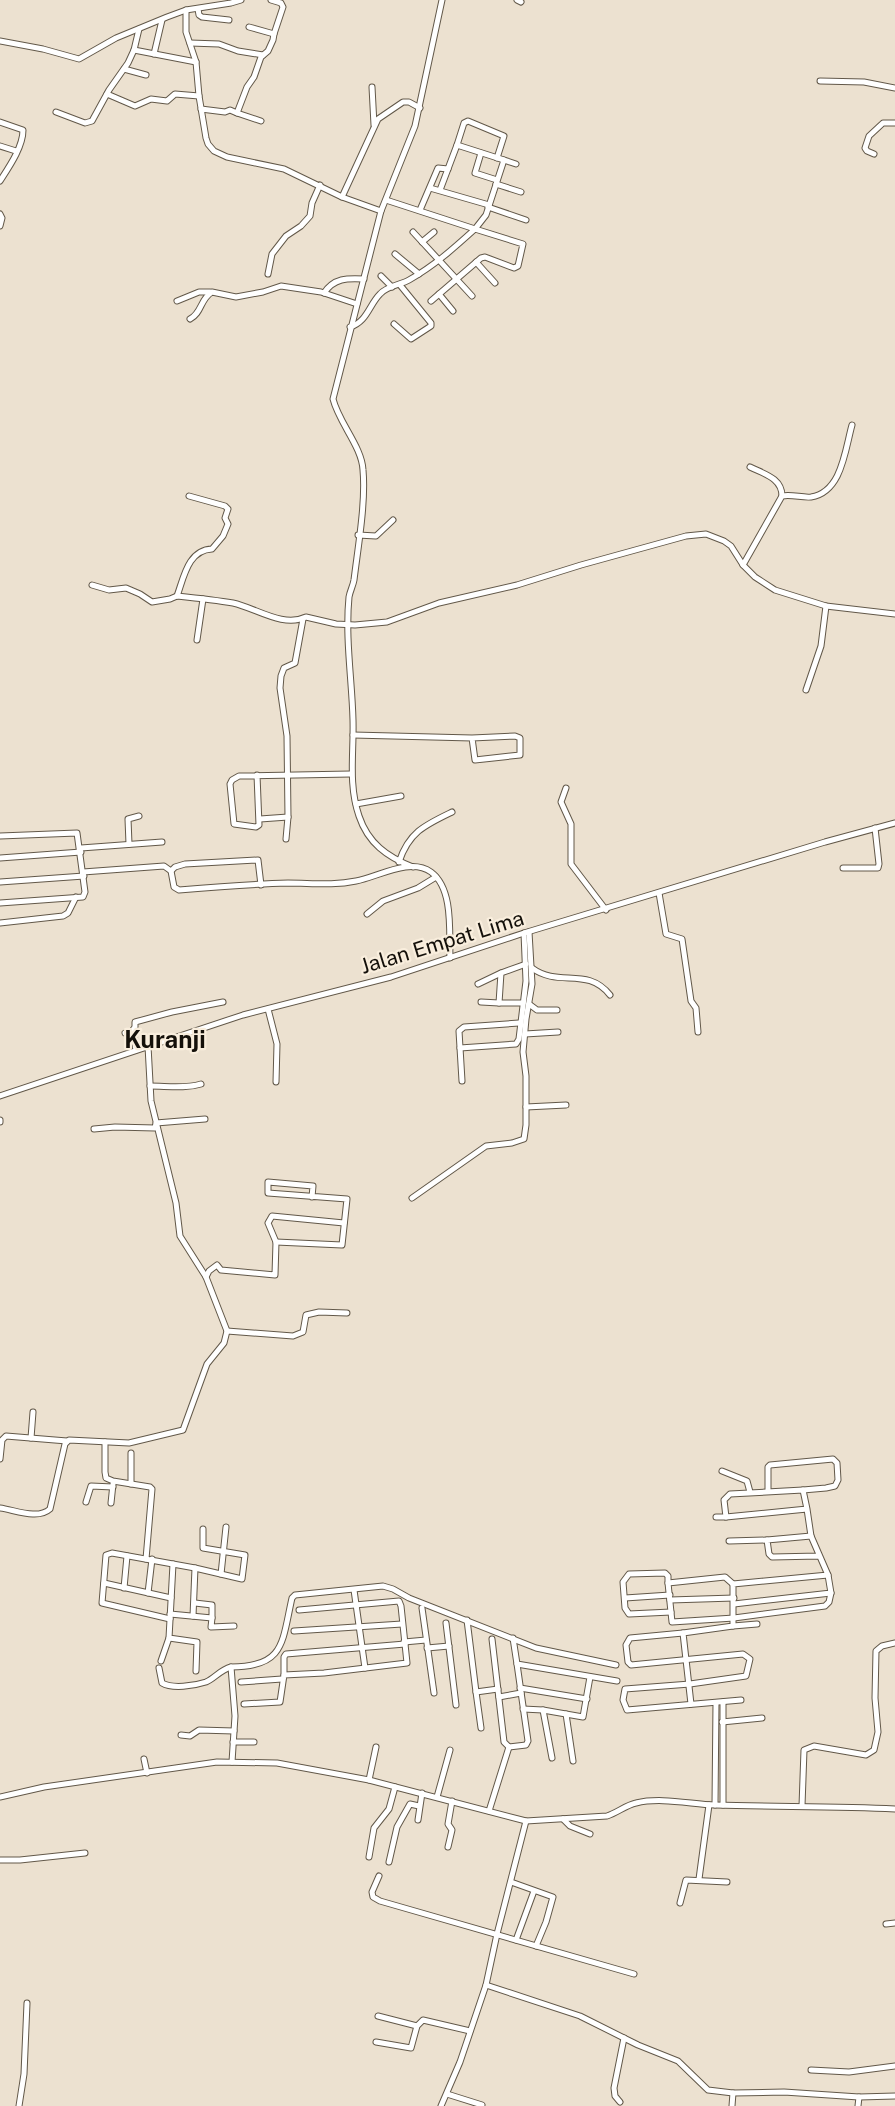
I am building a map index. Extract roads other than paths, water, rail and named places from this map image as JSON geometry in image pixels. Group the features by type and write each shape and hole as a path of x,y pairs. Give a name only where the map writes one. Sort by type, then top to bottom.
{"street":[{"path":"0,41 79,59 116,38 186,10 241,0"},
{"path":"237,112 263,55 268,51 274,34 283,4 271,0"},
{"path":"442,0 420,108 409,143 381,211 333,399 363,467 354,581 349,598 347,625 353,735 351,774 356,804 359,817 373,840 387,855 399,862 428,870 436,877 447,903 450,958"},
{"path":"198,9 202,17 230,20"},
{"path":"186,10 186,32 196,62 199,96 208,144 219,154 284,169 342,197 381,211"},
{"path":"154,54 162,20"},
{"path":"249,27 274,34"},
{"path":"56,111 88,123 92,121 134,50 139,29"},
{"path":"190,44 219,44 238,51 263,55"},
{"path":"134,50 196,62"},
{"path":"124,69 146,75"},
{"path":"820,81 864,82 895,88"},
{"path":"372,87 374,127"},
{"path":"106,94 135,106 151,99 167,102 175,94 199,96"},
{"path":"342,197 382,114 403,102 409,102 420,108"},
{"path":"201,109 225,112 229,110 261,121"},
{"path":"440,190 464,123 468,121 504,136 497,158"},
{"path":"0,122 23,130 16,152 0,181"},
{"path":"874,154 865,148 869,136 883,123 895,123"},
{"path":"457,145 516,164"},
{"path":"0,146 16,152"},
{"path":"481,153 475,173 521,192"},
{"path":"350,327 356,326 365,318 376,297 383,291 400,285 440,260 476,229 489,206 504,160"},
{"path":"420,210 438,168 448,169"},
{"path":"268,274 272,254 286,236 301,226 310,216 312,203 320,185"},
{"path":"430,188 526,219"},
{"path":"386,200 524,246 518,266 514,268 485,257 430,301"},
{"path":"0,214 2,218 0,226"},
{"path":"413,232 472,296"},
{"path":"422,242 434,232"},
{"path":"395,254 419,274"},
{"path":"476,262 495,283"},
{"path":"381,276 392,287"},
{"path":"324,293 327,287 339,279 364,279"},
{"path":"394,324 411,339 430,326 400,285"},
{"path":"177,302 199,292 236,297 281,286 324,293 357,304"},
{"path":"190,319 198,313 204,298 212,292"},
{"path":"439,294 453,311"},
{"path":"782,496 811,497 826,491 832,485 843,460 852,425"},
{"path":"743,565 782,496 782,488 778,482 750,467"},
{"path":"177,596 194,556 199,551 212,549 223,536 228,524 225,518 228,509 225,506 189,496"},
{"path":"358,535 376,536 393,520"},
{"path":"92,585 109,590 126,588 152,602 177,596 238,604 282,619 310,617 347,625 375,624 387,622 439,603 517,585 591,562 701,534 711,535 731,546 743,565 755,577 776,590 826,606 895,614"},
{"path":"197,640 203,599"},
{"path":"806,690 820,646 826,606"},
{"path":"286,839 287,736 281,697 281,676 284,668 295,663 303,619"},
{"path":"353,735 519,737 520,755 475,760 472,738"},
{"path":"257,775 260,825 256,827 234,824 231,798 232,780 239,776 257,775 286,774 351,774"},
{"path":"566,788 561,802 571,824 571,864 606,910"},
{"path":"356,804 401,796"},
{"path":"399,862 405,846 418,830 452,812"},
{"path":"129,844 128,819 140,816"},
{"path":"260,819 288,817"},
{"name":"Jalan Empat Lima","path":"0,1096 148,1046 268,1009 369,983 825,842 895,823"},
{"path":"843,868 878,868 875,828"},
{"path":"0,836 77,832 85,895 0,903"},
{"path":"0,858 162,842"},
{"path":"171,871 185,864 258,860 261,885"},
{"path":"0,882 161,866 168,867 171,871 174,887 178,890 261,885 321,885 349,882 413,867"},
{"path":"367,914 383,901 418,888 436,877"},
{"path":"659,893 666,934 682,939 691,1001 696,1008 698,1032"},
{"path":"0,922 63,916 68,913 76,897"},
{"path":"460,1048 516,1044 519,1040 519,1023 532,984 527,933"},
{"path":"478,984 501,973 529,966"},
{"path":"529,966 538,973 550,977 579,978 598,982 610,995"},
{"path":"499,1002 501,973"},
{"path":"136,1050 129,1032 135,1027 135,1022 223,1002"},
{"path":"481,1002 526,1004 537,1010 557,1010"},
{"path":"412,1198 486,1146 524,1139 526,1076 523,1052 526,1004"},
{"path":"268,1009 277,1044 276,1082"},
{"path":"462,1081 459,1031 464,1027 519,1023"},
{"path":"525,1034 558,1032"},
{"path":"0,1460 1,1442 8,1435 67,1441 138,1442 183,1430 207,1364 224,1343 227,1331 206,1277 180,1236 176,1203 156,1123 150,1086 148,1046"},
{"path":"150,1086 168,1085 187,1088 201,1084"},
{"path":"526,1107 566,1105"},
{"path":"156,1123 205,1119"},
{"path":"94,1129 155,1128 156,1123"},
{"path":"276,1242 342,1245 346,1199 312,1197 268,1193 268,1182 313,1186 312,1197"},
{"path":"206,1277 209,1271 217,1265 221,1270 275,1275 276,1242 268,1223 272,1216 344,1223"},
{"path":"227,1331 293,1336 303,1332 306,1316 319,1312 347,1313"},
{"path":"31,1438 33,1412"},
{"path":"0,1508 34,1514 48,1512 67,1441"},
{"path":"105,1442 105,1475 113,1484 111,1503"},
{"path":"131,1453 131,1484"},
{"path":"726,1517 724,1500 729,1494 835,1486 838,1480 837,1463 833,1459 821,1459 770,1465 768,1467 768,1491"},
{"path":"722,1471 747,1481 750,1492"},
{"path":"86,1502 91,1486 131,1484 152,1489 148,1593"},
{"path":"671,1612 629,1614 625,1608 623,1582 628,1574 664,1573 668,1576 674,1623 825,1606 831,1593 828,1575 811,1536 803,1490"},
{"path":"716,1517 807,1509"},
{"path":"221,1574 226,1527"},
{"path":"203,1529 203,1548 245,1555 242,1579 112,1553 106,1555 102,1600 104,1604 170,1617 212,1618"},
{"path":"729,1541 811,1536"},
{"path":"767,1540 769,1554 772,1557 819,1556"},
{"path":"124,1588 128,1556"},
{"path":"173,1564 169,1638 160,1664 162,1683 171,1686 205,1682 223,1669 257,1665 275,1655 283,1636 292,1598 295,1595 388,1587 409,1598 536,1648 616,1665"},
{"path":"194,1616 195,1568"},
{"path":"733,1584 828,1575"},
{"path":"668,1583 725,1577 733,1584 733,1626"},
{"path":"104,1583 171,1598"},
{"path":"354,1590 365,1668"},
{"path":"625,1598 734,1601 831,1593"},
{"path":"241,1682 406,1664 399,1601 356,1603 299,1610"},
{"path":"195,1603 212,1605 211,1627 234,1626"},
{"path":"422,1608 434,1693"},
{"path":"467,1620 481,1728"},
{"path":"446,1623 456,1705"},
{"path":"294,1631 402,1624"},
{"path":"741,1700 628,1711 623,1700 625,1689 744,1678 750,1659 743,1654 631,1665 628,1662 626,1645 630,1638 757,1624"},
{"path":"683,1633 691,1704"},
{"path":"169,1638 197,1642 196,1671"},
{"path":"509,1747 527,1744 528,1740 513,1638"},
{"path":"492,1639 505,1744 509,1747"},
{"path":"244,1704 280,1702 286,1654 426,1640"},
{"path":"802,1806 804,1750 814,1746 866,1755 874,1750 878,1732 875,1698 876,1651 882,1646 895,1644"},
{"path":"427,1648 449,1646"},
{"path":"517,1664 617,1681"},
{"path":"231,1667 235,1716 232,1762"},
{"path":"523,1709 584,1716 590,1677"},
{"path":"476,1692 498,1689"},
{"path":"499,1697 520,1690 587,1698"},
{"path":"723,1702 723,1805"},
{"path":"699,1879 712,1805 716,1703"},
{"path":"543,1710 552,1758"},
{"path":"567,1714 573,1761"},
{"path":"722,1722 762,1718"},
{"path":"181,1735 190,1736 199,1730 234,1731"},
{"path":"233,1742 254,1742"},
{"path":"489,1811 509,1747"},
{"path":"369,1780 376,1748"},
{"path":"437,1797 450,1750"},
{"path":"144,1759 147,1773"},
{"path":"0,1797 44,1787 217,1762 232,1762 286,1764 369,1780 526,1821 607,1816 636,1803 660,1801 712,1805 895,1809"},
{"path":"369,1857 374,1828 389,1809 395,1787"},
{"path":"418,1820 422,1793"},
{"path":"448,1847 452,1830 448,1824 452,1801"},
{"path":"389,1862 397,1827 411,1804 419,1806"},
{"path":"563,1819 570,1826 590,1834"},
{"path":"441,2106 460,2062 486,1985 496,1934 512,1882 526,1821"},
{"path":"0,1860 85,1853"},
{"path":"379,1876 372,1892 376,1899 634,1974"},
{"path":"680,1903 686,1880 727,1882"},
{"path":"512,1882 552,1896 553,1899 536,1946"},
{"path":"516,1940 534,1891"},
{"path":"886,1924 895,1923"},
{"path":"486,1985 556,2007 600,2025 682,2064 708,2090 734,2093 784,2092 859,2097 895,2096"},
{"path":"19,2106 24,2074 27,2003"},
{"path":"378,2016 417,2026"},
{"path":"376,2042 411,2048 417,2026 423,2020 470,2031"},
{"path":"620,2102 615,2096 614,2088 624,2038"},
{"path":"811,2070 849,2072 895,2066"},
{"path":"732,2106 734,2093"},
{"path":"447,2094 482,2105"},
{"path":"858,2106 859,2097"}],"district":[{"name":"Kuranji","path":"165,1039"}]}
